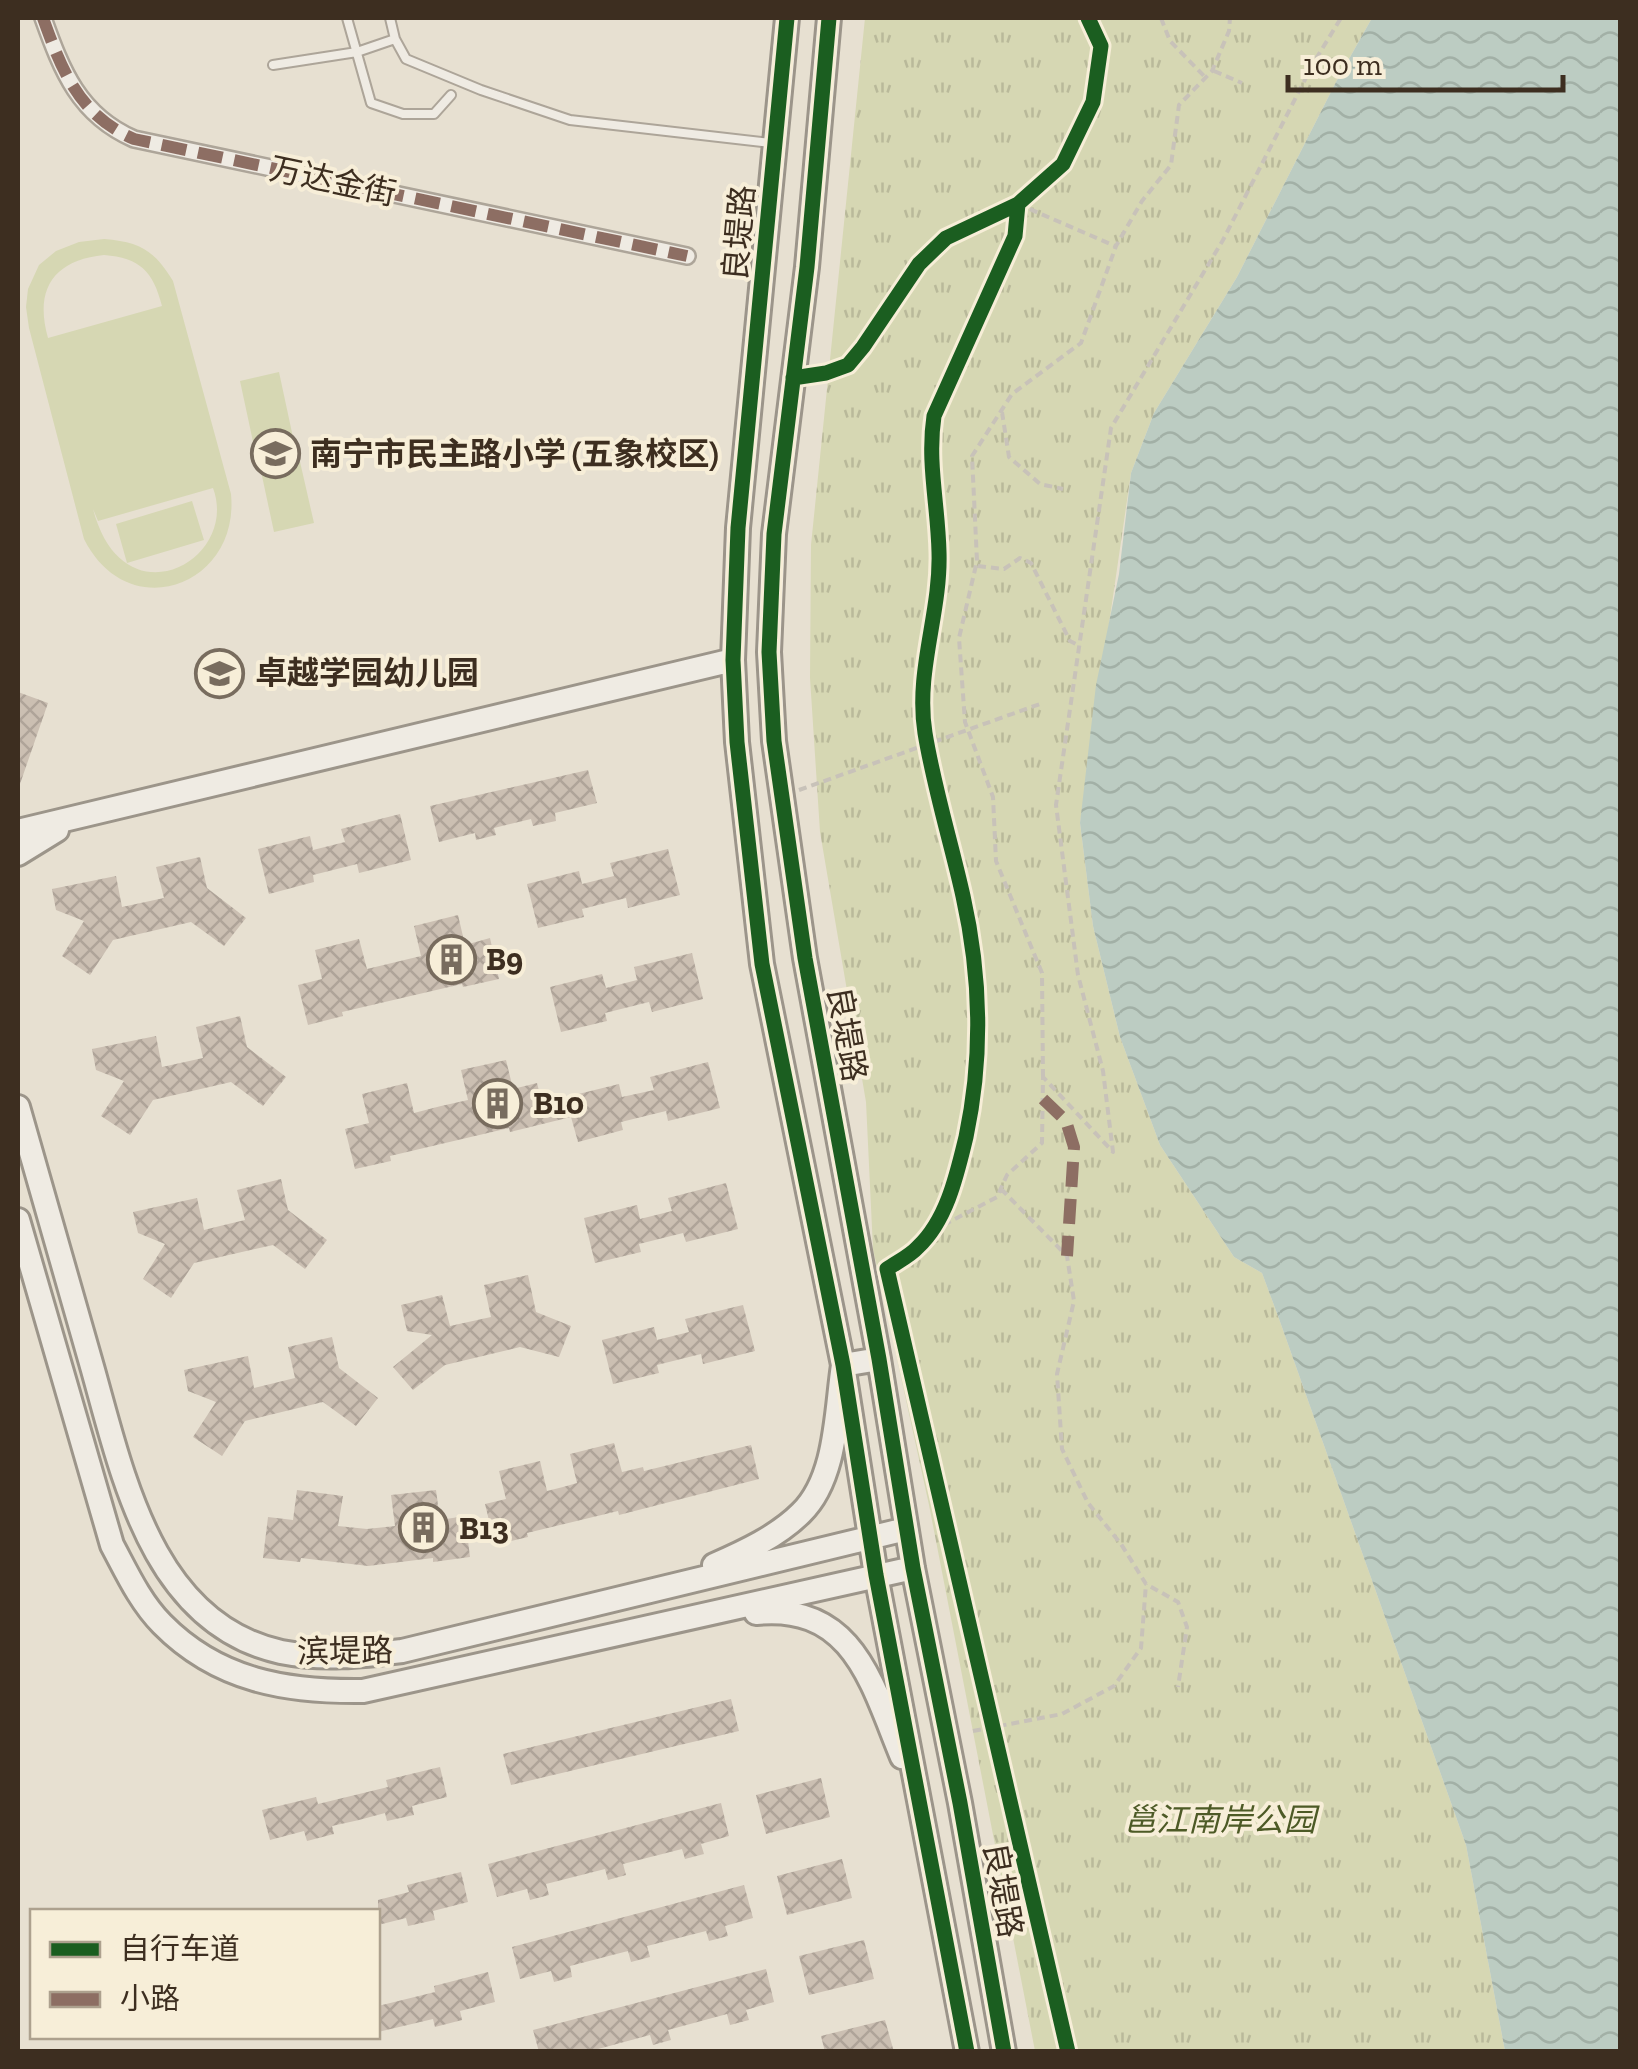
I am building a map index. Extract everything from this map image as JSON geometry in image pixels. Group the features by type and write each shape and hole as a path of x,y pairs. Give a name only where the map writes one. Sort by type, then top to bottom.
{"main road":[{"name":"良堤路","path":"787,18 738,528 733,660 737,742 762,964 842,1365 876,1575 967,2052"},
{"name":"良堤路","path":"829,18 807,266 774,534 769,652 774,742 805,958 1004,2052"},
{"path":"18,831 733,660"},
{"path":"18,817 83,816"},
{"path":"18,854 83,816"},
{"name":"滨堤路","path":"18,1107 122,1473 146,1536 188,1597 214,1620 245,1638 278,1651 312,1656 402,1651 906,1528"},
{"name":"滨堤路","path":"18,1220 112,1545 131,1581 160,1623 190,1648 266,1685 312,1692 364,1691 913,1568"},
{"path":"670,1586 769,1537 803,1512 832,1450 842,1365 879,1359"},
{"path":"670,1586 711,1578 724,1590 719,1605 678,1621"},
{"path":"678,1621 768,1612 799,1614 836,1632 864,1664 923,1809 960,1803"}],"street":[{"name":"万达金街","path":"43,18 75,92 113,130 134,139 687,256"}],"lane":[{"path":"347,18 371,103 403,114 434,114 450,94"},
{"path":"390,18 406,59 570,120 775,144"},
{"path":"273,65 357,52 395,38"}],"path":[{"path":"1161,18 1170,41 1206,78"},
{"path":"932,1231 997,1197 1007,1175 1042,1143 1042,973 996,862 993,797 968,728 959,638 976,566 972,456 1012,394 1082,343 1116,246 1142,200 1171,165 1179,106 1212,71 1230,31 1230,18"},
{"path":"1044,1077 1113,1152 1103,1070 1078,975 1056,805 1111,428 1223,240 1314,62 1342,18"},
{"path":"1212,71 1242,83"},
{"path":"1018,207 1116,246"},
{"path":"1002,409 1008,457 1040,484 1063,489"},
{"path":"976,566 1004,568 1020,558 1031,563 1070,642 1080,646"},
{"path":"796,792 926,737 968,728 1040,704"},
{"path":"926,737 932,761"},
{"path":"1000,1188 1068,1256 1074,1300 1057,1374 1062,1450 1088,1504 1121,1544 1146,1584 1178,1602 1187,1627 1178,1688"},
{"path":"918,1248 940,1214"},
{"path":"974,1731 993,1732 1062,1714 1114,1686 1141,1648 1146,1584"},
{"path":"988,1708 993,1732"}],"green space":[{"name":"邕江南岸公园","path":"865,18 1372,18 1237,277 1154,413 1131,473 1080,823 1093,926 1120,1037 1160,1145 1234,1257 1262,1273 1466,1845 1505,2051 1035,2051 929,1505 873,1249 866,1102 820,832 810,678 811,545"},
{"path":"79,242 127,242 152,255 173,281 231,494 229,526 218,552 200,572 177,584 152,588 127,582 103,566 84,539 26,307 28,289 39,265 56,251","holes":["104,255 127,259 149,275 162,306 48,338 44,305 52,280 72,263 87,258","213,488 217,515 210,538 195,557 174,569 151,572 128,564 108,544 98,521"]},
{"path":"279,372 294,442 255,451 240,381"},
{"path":"298,453 314,523 274,532 259,462"},
{"path":"192,501 204,540 127,563 116,524"}],"water":[{"path":"1372,18 1620,18 1620,2051 1505,2051 1466,1845 1262,1273 1234,1257 1160,1145 1120,1037 1093,926 1080,823 1096,685 1119,574 1131,473 1154,413 1237,277"}],"building":[{"path":"18,692 48,703 20,784 18,783"},
{"path":"588,770 597,803 555,813 556,821 533,826 531,819 494,828 496,835 476,840 475,833 439,842 430,806"},
{"path":"400,814 411,860 359,873 357,864 313,875 314,882 269,894 258,849 310,836 313,850 345,842 341,829"},
{"path":"668,849 680,895 628,908 626,898 582,909 584,917 538,928 527,884 579,871 582,884 614,876 610,863"},
{"path":"200,857 207,888 246,918 224,946 191,922 113,940 90,975 62,956 84,921 56,910 52,889 116,876 122,907 164,898 156,867"},
{"path":"458,915 465,945 490,938 499,979 342,1012 343,1016 308,1025 298,985 322,979 315,950 359,939 367,969 421,956 414,926"},
{"path":"692,953 703,999 652,1012 649,1002 605,1013 607,1021 561,1032 550,987 602,974 606,988 637,980 634,967"},
{"path":"240,1016 247,1047 286,1077 263,1106 231,1082 153,1100 130,1135 101,1116 124,1081 96,1070 92,1049 156,1036 162,1067 203,1058 196,1027"},
{"path":"506,1060 513,1089 537,1083 542,1103 619,1084 622,1097 654,1090 650,1077 708,1062 720,1108 668,1121 666,1111 621,1122 623,1130 578,1142 571,1117 390,1156 391,1161 355,1169 345,1129 369,1123 362,1094 407,1083 414,1113 468,1100 461,1070"},
{"path":"281,1179 288,1210 327,1240 305,1269 273,1245 194,1263 171,1298 143,1279 165,1244 138,1233 133,1212 197,1198 204,1230 245,1220 237,1190"},
{"path":"726,1183 738,1229 686,1242 683,1233 639,1244 641,1252 595,1263 584,1218 637,1205 640,1219 672,1211 668,1198"},
{"path":"528,1275 536,1312 571,1326 559,1357 520,1347 445,1365 413,1390 393,1367 432,1335 407,1331 401,1305 442,1295 450,1326 491,1317 484,1285"},
{"path":"743,1305 755,1351 703,1364 701,1354 657,1365 659,1373 613,1384 602,1340 654,1327 657,1340 689,1332 685,1319"},
{"path":"332,1337 339,1368 378,1398 356,1426 323,1402 245,1421 222,1456 193,1437 216,1402 188,1391 184,1370 248,1356 254,1388 295,1378 288,1347"},
{"path":"614,1443 622,1472 643,1467 644,1471 751,1445 759,1479 619,1515 618,1511 527,1533 528,1537 495,1545 485,1504 506,1499 499,1471 540,1461 547,1491 577,1483 570,1454"},
{"path":"297,1490 343,1496 338,1526 367,1529 395,1526 391,1495 436,1490 440,1520 465,1516 470,1557 368,1566 263,1558 268,1517 293,1520"},
{"path":"731,1699 739,1731 511,1785 503,1754"},
{"path":"440,1767 447,1797 412,1806 414,1815 387,1821 385,1813 332,1826 334,1834 307,1841 304,1831 270,1840 262,1810 316,1797 318,1804 388,1787 386,1780"},
{"path":"821,1778 830,1817 766,1834 756,1795"},
{"path":"721,1803 729,1836 701,1844 704,1854 685,1859 682,1849 623,1864 626,1875 608,1880 605,1869 546,1884 549,1895 530,1900 527,1889 497,1897 488,1864"},
{"path":"842,1859 852,1898 787,1915 777,1876"},
{"path":"461,1872 468,1902 433,1911 435,1920 408,1926 406,1918 380,1924 378,1900 409,1892 407,1885"},
{"path":"744,1885 753,1918 725,1926 728,1936 709,1941 706,1931 647,1946 650,1957 631,1962 628,1951 570,1966 572,1977 554,1982 551,1971 520,1979 512,1947"},
{"path":"864,1940 874,1979 809,1995 799,1956"},
{"path":"766,1969 774,2002 746,2010 749,2020 730,2025 727,2014 668,2030 671,2040 653,2045 650,2035 587,2052 539,2052 533,2030"},
{"path":"488,1972 495,2002 460,2011 462,2020 435,2027 433,2019 380,2032 380,2006 435,1992 434,1986"},
{"path":"885,2020 894,2052 825,2052 821,2036"}],"marked path":[{"path":"43,18 66,73 86,104 115,129 134,139 687,256"},
{"path":"1043,1099 1066,1121 1074,1147 1067,1256"}],"cycle path":[{"path":"787,18 738,528 733,660 737,742 762,964 843,1365 876,1575 967,2052"},
{"path":"829,18 807,267 774,534 769,652 774,741 805,958 1004,2052"},
{"path":"793,378 848,365 919,264 946,238 1018,204 1063,164 1093,102 1101,46 1088,18"},
{"path":"1018,204 1015,236 934,416 932,433 939,575 923,710 929,754 969,926 978,1016 975,1077 966,1137 944,1210 918,1247 887,1269 1068,2052"}],"place":[{"name":"南宁市民主路小学 (五象校区)","path":"275,454"},
{"name":"卓越学园幼儿园","path":"220,673"},
{"name":"B9","path":"451,959"},
{"name":"B10","path":"498,1103"},
{"name":"B13","path":"424,1528"}]}
